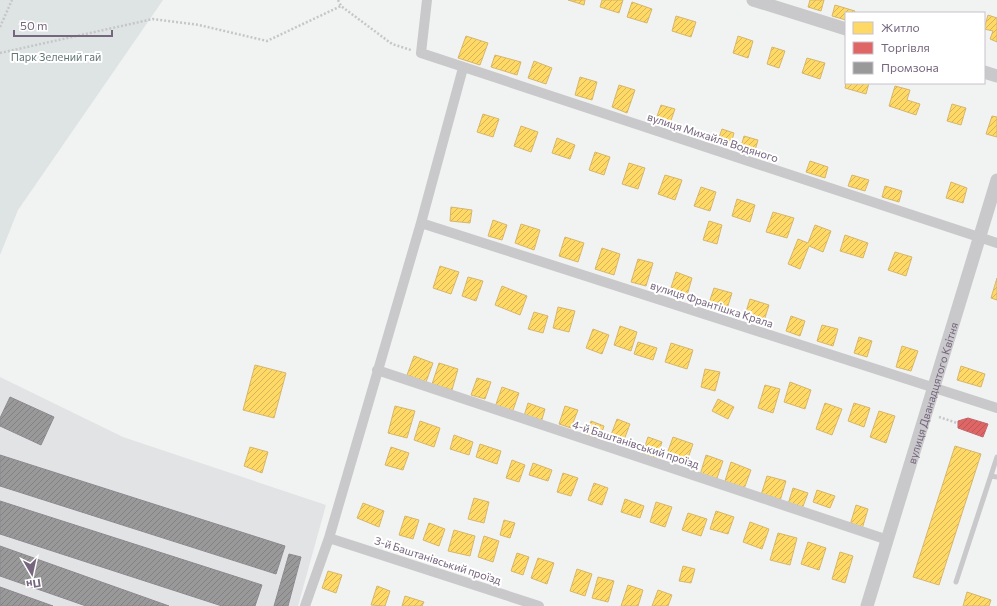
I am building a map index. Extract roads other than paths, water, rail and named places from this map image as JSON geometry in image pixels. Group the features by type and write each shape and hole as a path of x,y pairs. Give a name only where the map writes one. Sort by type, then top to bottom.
{"street":[{"name":"вулиця Михайла Водяного","path":"426,0 421,53 980,236 997,243"},
{"path":"753,0 776,3 845,29"},
{"path":"305,606 329,538 421,223 463,68"},
{"path":"985,72 997,76"},
{"name":"вулиця Дванадцятого Квітня","path":"867,606 997,180"},
{"name":"вулиця Франтішка Крала","path":"421,223 997,408"},
{"name":"4-й Баштанівський проїзд","path":"377,370 888,540"},
{"name":"3-й Баштанівський проїзд","path":"329,538 539,606"}],"lane":[{"path":"956,582 997,457"},
{"path":"991,476 997,478"}],"park label":[{"name":"Парк Зелений гай","path":"56,56"}]}
